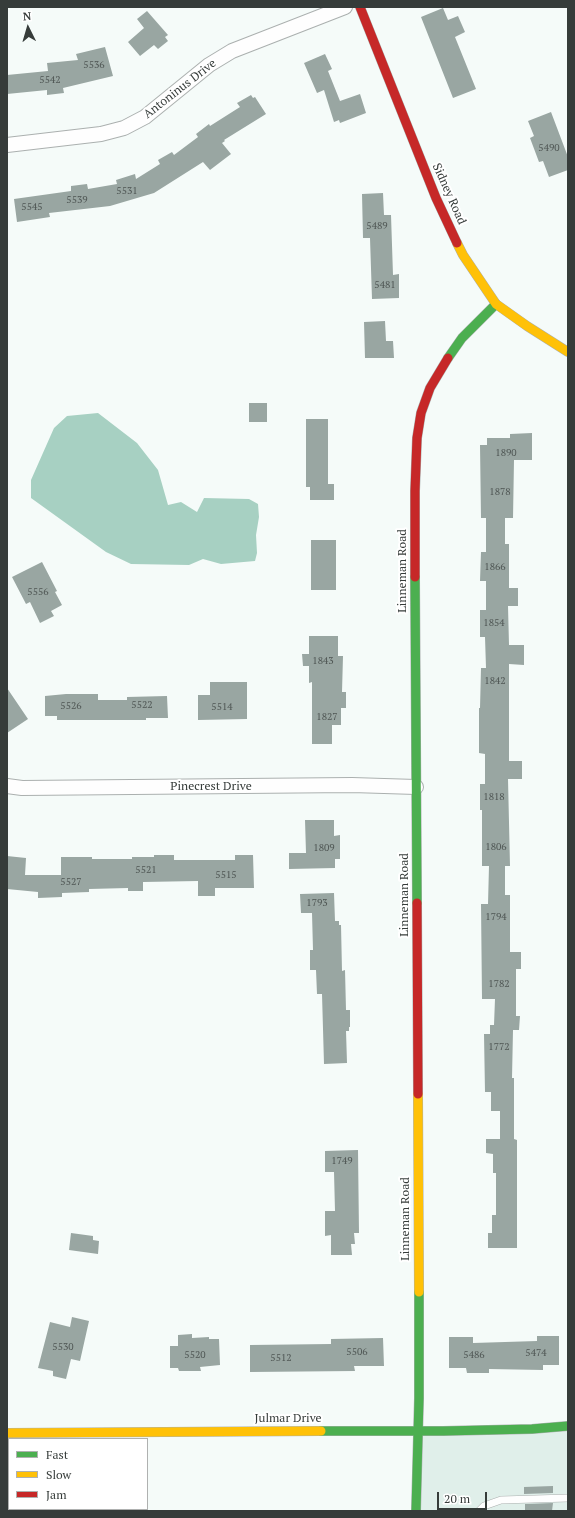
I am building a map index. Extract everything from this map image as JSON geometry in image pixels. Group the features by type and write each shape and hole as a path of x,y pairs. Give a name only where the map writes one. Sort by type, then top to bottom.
{"street":[{"name":"Antoninus Drive","path":"7,145 101,134 124,128 145,117 209,65 232,51 345,7"},
{"name":"Sidney Road","path":"360,7 436,198 463,255 496,304 568,352"},
{"name":"Linneman Road","path":"416,1511 419,1398 415,491 417,438 421,413 430,388 443,365 462,338 496,304"},
{"name":"Pinecrest Drive","path":"7,786 22,788 352,785 416,786"},
{"name":"Julmar Drive","path":"7,1433 443,1431 568,1426"}],"lane":[{"path":"479,1511 484,1506 501,1500 568,1498"}],"shaded area":[{"path":"98,413 137,443 158,470 168,505 181,502 197,512 204,498 249,499 258,504 259,517 256,535 257,553 255,561 221,564 203,559 189,565 131,564 106,552 31,498 31,480 54,428 67,416"},
{"path":"568,1426 568,1511 416,1511 417,1430"}],"building":[{"path":"443,8 448,20 458,16 465,32 455,37 476,89 453,98 421,17"},
{"path":"147,11 168,35 165,37 168,41 158,49 154,45 140,56 128,42 144,28 137,19"},
{"path":"105,47 113,76 63,88 64,93 47,95 47,90 7,94 7,75 48,71 47,63 78,60 76,54"},
{"path":"325,54 332,69 328,71 340,101 360,94 366,113 340,123 339,120 334,122 324,90 317,93 304,63"},
{"path":"251,95 253,98 255,97 266,114 224,140 225,141 222,143 231,154 210,170 203,162 154,193 110,206 49,213 50,217 17,222 14,199 71,191 71,186 87,184 88,189 117,184 116,180 135,174 136,179 160,164 158,160 172,152 174,155 198,137 196,134 209,124 210,126 240,107 237,103"},
{"path":"551,112 568,157 568,170 549,177 543,161 539,162 530,138 534,136 528,121"},
{"path":"383,193 384,215 391,215 393,275 399,274 399,298 372,299 370,238 363,238 362,194"},
{"path":"385,321 386,341 393,341 394,358 365,358 364,322"},
{"path":"249,403 267,403 267,422 249,422"},
{"path":"306,419 328,419 328,484 334,484 334,500 310,500 310,487 306,487"},
{"path":"532,433 532,460 514,460 513,518 505,518 505,544 509,544 509,588 518,588 518,606 508,606 509,645 524,645 524,665 509,664 509,761 522,761 522,779 508,779 510,866 505,866 505,895 510,895 510,952 521,952 521,969 516,969 516,1016 520,1016 519,1030 513,1030 512,1078 514,1078 514,1139 517,1140 517,1248 488,1248 488,1233 492,1233 492,1215 496,1215 496,1173 493,1173 493,1154 486,1153 486,1139 500,1139 500,1111 491,1111 491,1092 485,1092 484,1034 490,1034 490,1025 494,1025 495,999 482,999 481,904 488,904 489,866 482,866 482,810 480,810 480,784 485,784 485,754 479,753 479,708 481,668 486,668 485,637 480,637 480,610 486,610 486,581 480,581 481,552 486,552 486,518 481,518 480,445 487,445 487,438 510,438 510,434"},
{"path":"311,540 336,540 336,590 311,590"},
{"path":"42,562 57,591 55,592 62,605 51,611 54,616 40,623 30,602 26,604 12,577"},
{"path":"309,636 338,636 338,656 343,656 342,692 346,692 346,708 341,708 341,725 332,725 332,744 312,744 312,682 309,683 309,666 303,666 302,654 309,654"},
{"path":"210,682 247,682 247,719 198,720 198,695 210,695"},
{"path":"7,688 28,719 7,733"},
{"path":"66,694 98,694 98,700 127,700 127,697 167,696 168,718 146,718 146,720 57,720 57,716 45,716 45,696"},
{"path":"305,820 334,820 334,836 340,835 340,859 335,859 335,868 289,869 289,853 306,853"},
{"path":"154,855 174,855 174,860 235,860 235,855 253,855 254,888 215,888 215,896 198,896 198,881 143,882 143,891 128,891 128,888 89,889 89,892 62,893 62,897 38,898 38,892 7,889 7,856 26,858 25,875 61,875 61,857 132,859 132,857 154,857"},
{"path":"334,893 335,921 339,921 339,925 341,925 342,971 345,970 346,1010 350,1010 350,1027 349,1031 346,1031 347,1063 324,1064 322,994 317,994 316,970 310,970 310,950 313,950 312,913 301,913 300,894"},
{"path":"358,1150 359,1233 354,1233 355,1244 351,1244 352,1255 331,1255 331,1235 325,1236 325,1211 335,1211 334,1172 325,1172 325,1151"},
{"path":"71,1233 93,1236 93,1240 99,1241 98,1254 69,1250"},
{"path":"72,1317 89,1321 80,1361 71,1359 66,1379 53,1376 53,1371 38,1368 50,1322 70,1327"},
{"path":"192,1334 192,1338 209,1337 209,1339 219,1339 220,1365 200,1367 201,1371 179,1371 178,1368 170,1368 170,1346 178,1346 178,1335"},
{"path":"537,1336 559,1336 559,1365 543,1365 543,1370 489,1369 489,1373 467,1373 466,1368 449,1368 449,1337 473,1337 473,1343 537,1341"},
{"path":"383,1338 384,1366 354,1366 355,1371 250,1372 250,1345 331,1344 331,1339"},
{"path":"553,1486 553,1493 524,1494 524,1487"},
{"path":"553,1503 552,1511 525,1511 525,1504"}],"traffic: fast":[{"path":"448,358 462,338 496,304"},
{"path":"415,577 417,903"},
{"path":"416,1511 419,1398 419,1292"},
{"path":"321,1431 443,1431 532,1429 568,1426"}],"traffic: slow":[{"path":"457,243 463,255 496,304 568,352"},
{"path":"418,1094 419,1292"},
{"path":"7,1433 321,1431"}],"traffic: jam":[{"path":"360,7 436,198 457,243"},
{"path":"415,577 415,491 417,438 421,413 430,388 448,358"},
{"path":"417,903 418,1094"}]}
